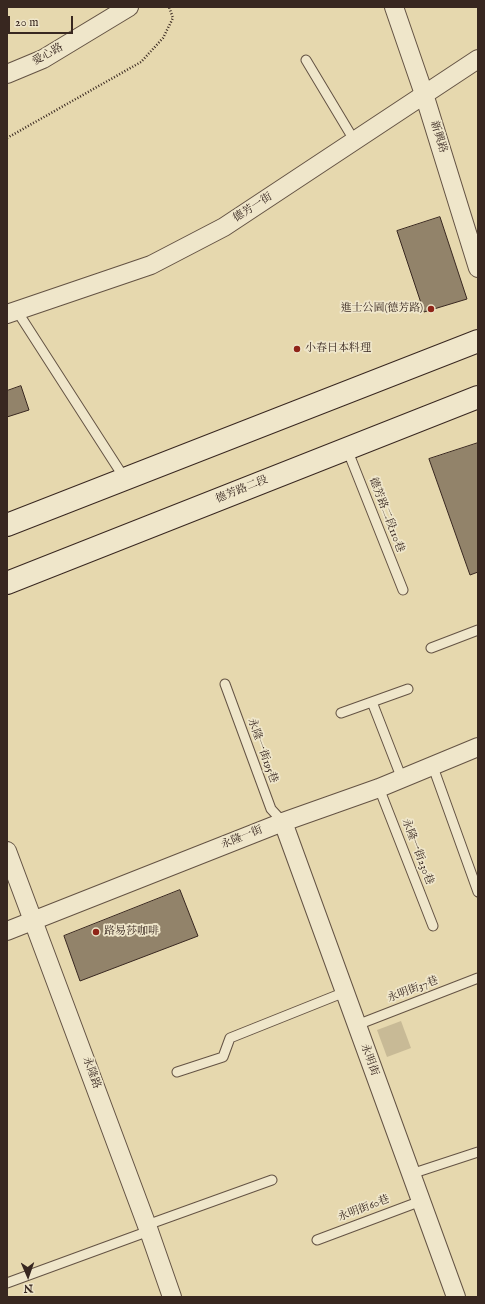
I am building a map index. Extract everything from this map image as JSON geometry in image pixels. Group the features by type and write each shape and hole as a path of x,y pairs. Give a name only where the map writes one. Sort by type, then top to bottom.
{"street":[{"name":"愛心路","path":"7,74 43,59 129,7"},
{"name":"新興路","path":"394,7 424,94 478,268"},
{"name":"德芳一街","path":"12,312 151,265 224,227 478,59"},
{"path":"7,525 478,341"},
{"name":"德芳路二段","path":"7,583 478,397"},
{"name":"永隆一街","path":"7,931 283,822 379,788 478,747"},
{"name":"永明街","path":"283,822 456,1297"},
{"name":"永隆路","path":"7,850 148,1228 172,1297"}],"lane":[{"path":"306,60 354,140"},
{"path":"12,312 125,479"},
{"name":"德芳路二段110巷","path":"347,449 403,590"},
{"path":"431,648 478,630"},
{"name":"永隆一街195巷","path":"225,684 271,809 283,822"},
{"path":"342,713 408,689"},
{"path":"372,702 402,779"},
{"path":"433,766 478,892"},
{"name":"永隆一街230巷","path":"379,788 433,926"},
{"name":"永明街37巷","path":"357,1025 478,978"},
{"path":"177,1072 223,1057 230,1038 345,992"},
{"path":"411,1174 478,1152"},
{"path":"7,1283 272,1180"},
{"name":"永明街60巷","path":"317,1240 420,1201"}],"path":[{"path":"7,138 141,62 163,38 173,18 169,7"}],"shaded area":[{"path":"401,1021 411,1048 387,1057 377,1030"}],"building":[{"path":"440,217 467,299 424,312 397,231"},
{"path":"21,386 29,410 7,417 7,391"},
{"path":"478,443 478,572 470,575 429,459"},
{"path":"180,890 198,936 80,981 64,936"}],"place":[{"name":"進士公園(德芳路)","path":"431,309"},
{"name":"小春日本料理","path":"297,349"},
{"name":"路易莎咖啡","path":"96,932"}]}
